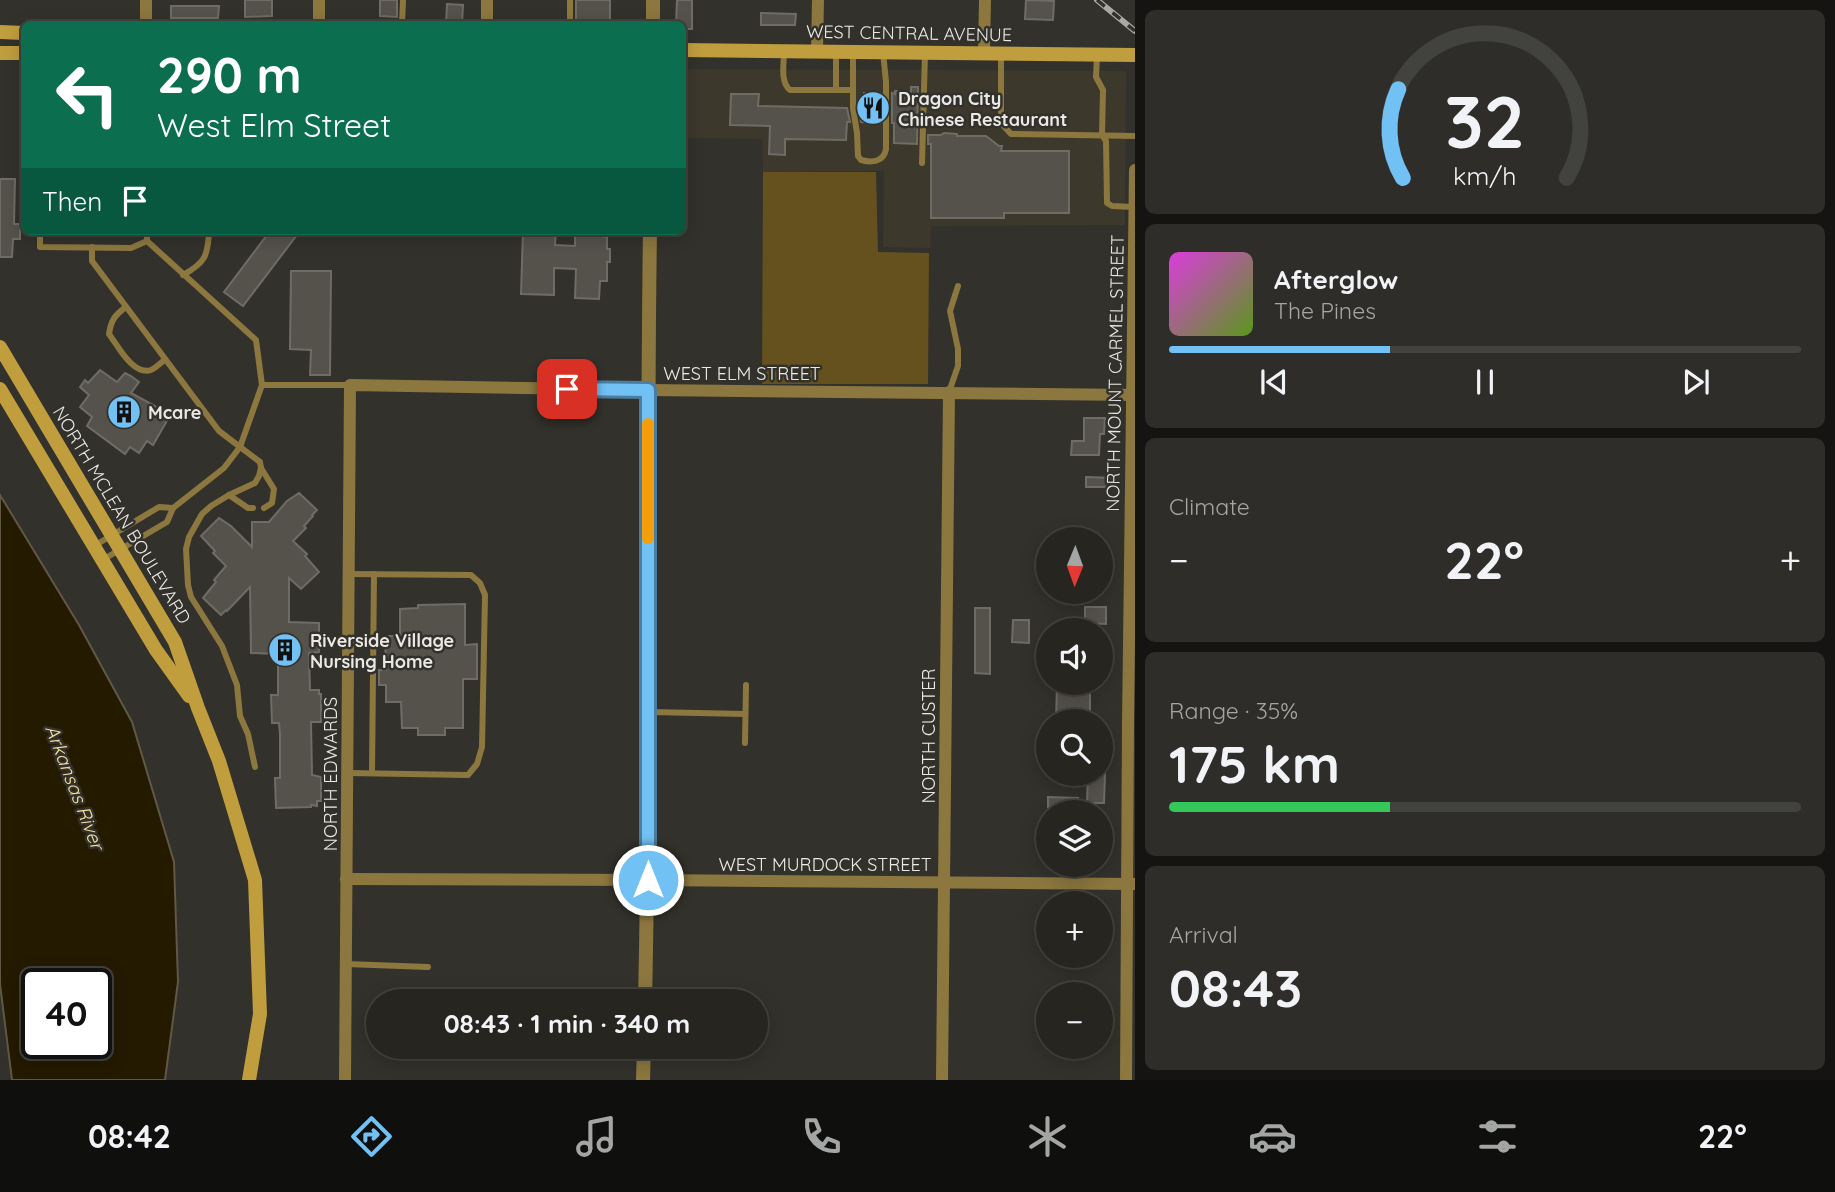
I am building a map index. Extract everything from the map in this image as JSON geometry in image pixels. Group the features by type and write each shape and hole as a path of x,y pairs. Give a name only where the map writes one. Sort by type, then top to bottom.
{"main road":[{"path":"0,32 21,33"},
{"name":"WEST CENTRAL AVENUE","path":"686,50 1135,55"},
{"path":"0,53 21,53"},
{"name":"NORTH MCLEAN BOULEVARD","path":"0,348 175,642 219,761 256,880 260,1014 249,1080"},
{"name":"NORTH MCLEAN BOULEVARD","path":"0,389 156,650 198,708"}],"street":[{"path":"146,0 146,21"},
{"path":"319,0 319,21"},
{"path":"487,0 487,21"},
{"path":"653,0 653,21"},
{"path":"817,52 818,0"},
{"path":"985,0 985,54"},
{"name":"NORTH MOUNT CARMEL STREET","path":"1126,1080 1131,884 1135,170"},
{"path":"645,989 650,235"},
{"name":"WEST ELM STREET","path":"350,385 1134,395"},
{"name":"NORTH EDWARDS","path":"345,1080 350,385"},
{"name":"NORTH CUSTER","path":"942,1080 948,392"},
{"name":"WEST MURDOCK STREET","path":"346,879 1131,884"},
{"path":"643,1080 644,1059"}],"lane":[{"path":"402,0 402,21"},
{"path":"569,21 570,0"},
{"path":"784,51 786,88 853,90"},
{"path":"836,52 836,90"},
{"path":"853,52 853,108 858,156 867,162 881,159 886,149 883,52"},
{"path":"922,163 925,53"},
{"path":"1001,54 1001,123 1011,134 1135,136"},
{"path":"1097,54 1096,78 1103,90 1102,135 1106,141 1107,203 1112,206 1135,207"},
{"path":"40,235 40,247 131,248 147,241"},
{"path":"102,560 167,522 173,508 224,468 240,447 262,384 256,340 147,241 147,235"},
{"path":"183,275 204,260 209,235"},
{"path":"92,247 92,261 219,431 260,462 274,489 272,503 264,508"},
{"path":"948,392 958,366 958,349 950,311 958,286"},
{"path":"126,307 110,321 109,334 134,368 150,370 165,360"},
{"path":"262,384 350,385"},
{"path":"255,767 248,734 240,716 237,685 222,646 191,597 186,549 197,522 211,506 255,483 261,468"},
{"path":"229,495 248,508 253,508"},
{"path":"94,546 159,507 173,508"},
{"path":"347,773 468,775 477,764 482,747 485,595 480,583 471,575 348,574"},
{"path":"372,773 374,574"},
{"path":"745,743 746,685"},
{"path":"648,712 745,715"},
{"path":"346,964 428,967"}],"shaded area":[{"path":"686,69 1126,71 1125,225 931,226 930,248 883,247 884,171 763,172 762,139 686,138"},
{"path":"763,172 876,172 878,252 929,253 928,384 762,384"}],"water":[{"name":"Arkansas River","path":"0,495 79,625 132,722 174,862 178,982 165,1080 12,1080 0,984"}],"building":[{"path":"245,0 272,0 272,16 245,17"},
{"path":"380,0 397,0 397,17 380,16"},
{"path":"576,0 610,0 610,21 576,21"},
{"path":"677,0 692,0 692,29 686,29 686,21 676,21"},
{"path":"1026,0 1054,1 1053,20 1025,19"},
{"path":"447,4 463,5 462,21 446,21"},
{"path":"171,6 219,6 218,18 171,18"},
{"path":"761,13 796,14 795,25 761,25"},
{"path":"911,87 918,87 917,144 894,143 892,93 911,92"},
{"path":"864,93 880,93 880,123 861,122 859,108 864,108"},
{"path":"731,94 759,94 758,106 847,108 850,122 847,122 846,140 785,139 785,155 769,154 770,126 730,125"},
{"path":"944,133 986,136 1002,146 1001,151 1069,151 1069,213 1004,213 1004,218 931,218 931,144 928,144 928,135"},
{"path":"0,179 15,179 14,224 20,224 20,239 13,239 12,257 0,257"},
{"path":"267,235 297,235 243,306 224,292"},
{"path":"523,235 556,235 555,245 575,246 575,235 607,237 610,262 607,262 607,281 600,281 599,299 575,298 576,269 554,268 554,295 521,294"},
{"path":"291,271 331,271 330,375 310,375 311,350 290,349"},
{"name":"Mcare","path":"100,370 117,382 125,373 131,376 139,382 131,393 155,406 168,419 153,445 147,441 139,453 130,447 125,454 87,426 92,417 80,407 89,395 80,387 85,380 88,383"},
{"path":"1084,418 1105,418 1104,434 1100,434 1099,455 1071,455 1072,441 1084,441"},
{"path":"1086,477 1114,478 1114,487 1086,487"},
{"name":"Riverside Village Nursing Home","path":"299,493 317,510 304,526 306,528 293,541 307,554 305,556 319,572 301,589 289,578 289,622 319,623 319,634 324,634 324,648 319,648 319,652 309,653 310,690 319,690 321,694 321,722 311,722 312,775 321,777 321,801 317,801 317,806 311,807 276,808 275,778 280,778 280,734 279,723 272,723 271,695 278,695 278,654 251,653 250,587 221,615 203,598 226,566 201,536 219,518 252,547 252,522 269,522 287,501"},
{"path":"465,604 465,645 477,644 477,679 463,679 463,728 445,728 445,735 418,735 418,728 402,728 401,702 386,702 386,685 379,685 379,670 386,670 385,636 400,636 400,609 418,608 418,605"},
{"path":"1085,607 1106,607 1106,618 1085,618"},
{"path":"975,608 990,608 990,674 975,673"},
{"path":"1013,620 1029,620 1029,643 1012,642"},
{"path":"1057,695 1090,695 1090,709 1056,709"},
{"path":"1088,786 1105,786 1104,800 1087,800"},
{"path":"1048,797 1078,798 1078,800 1048,800"}],"railway":[{"path":"1097,0 1135,31"}],"slow traffic":[{"path":"648,424 648,538"}],"place":[{"name":"Dragon City Chinese Restaurant","path":"873,108"},
{"name":"Mcare","path":"124,412"},
{"name":"Riverside Village Nursing Home","path":"285,650"}],"route":[{"path":"567,389 648,390 648,880"}]}
